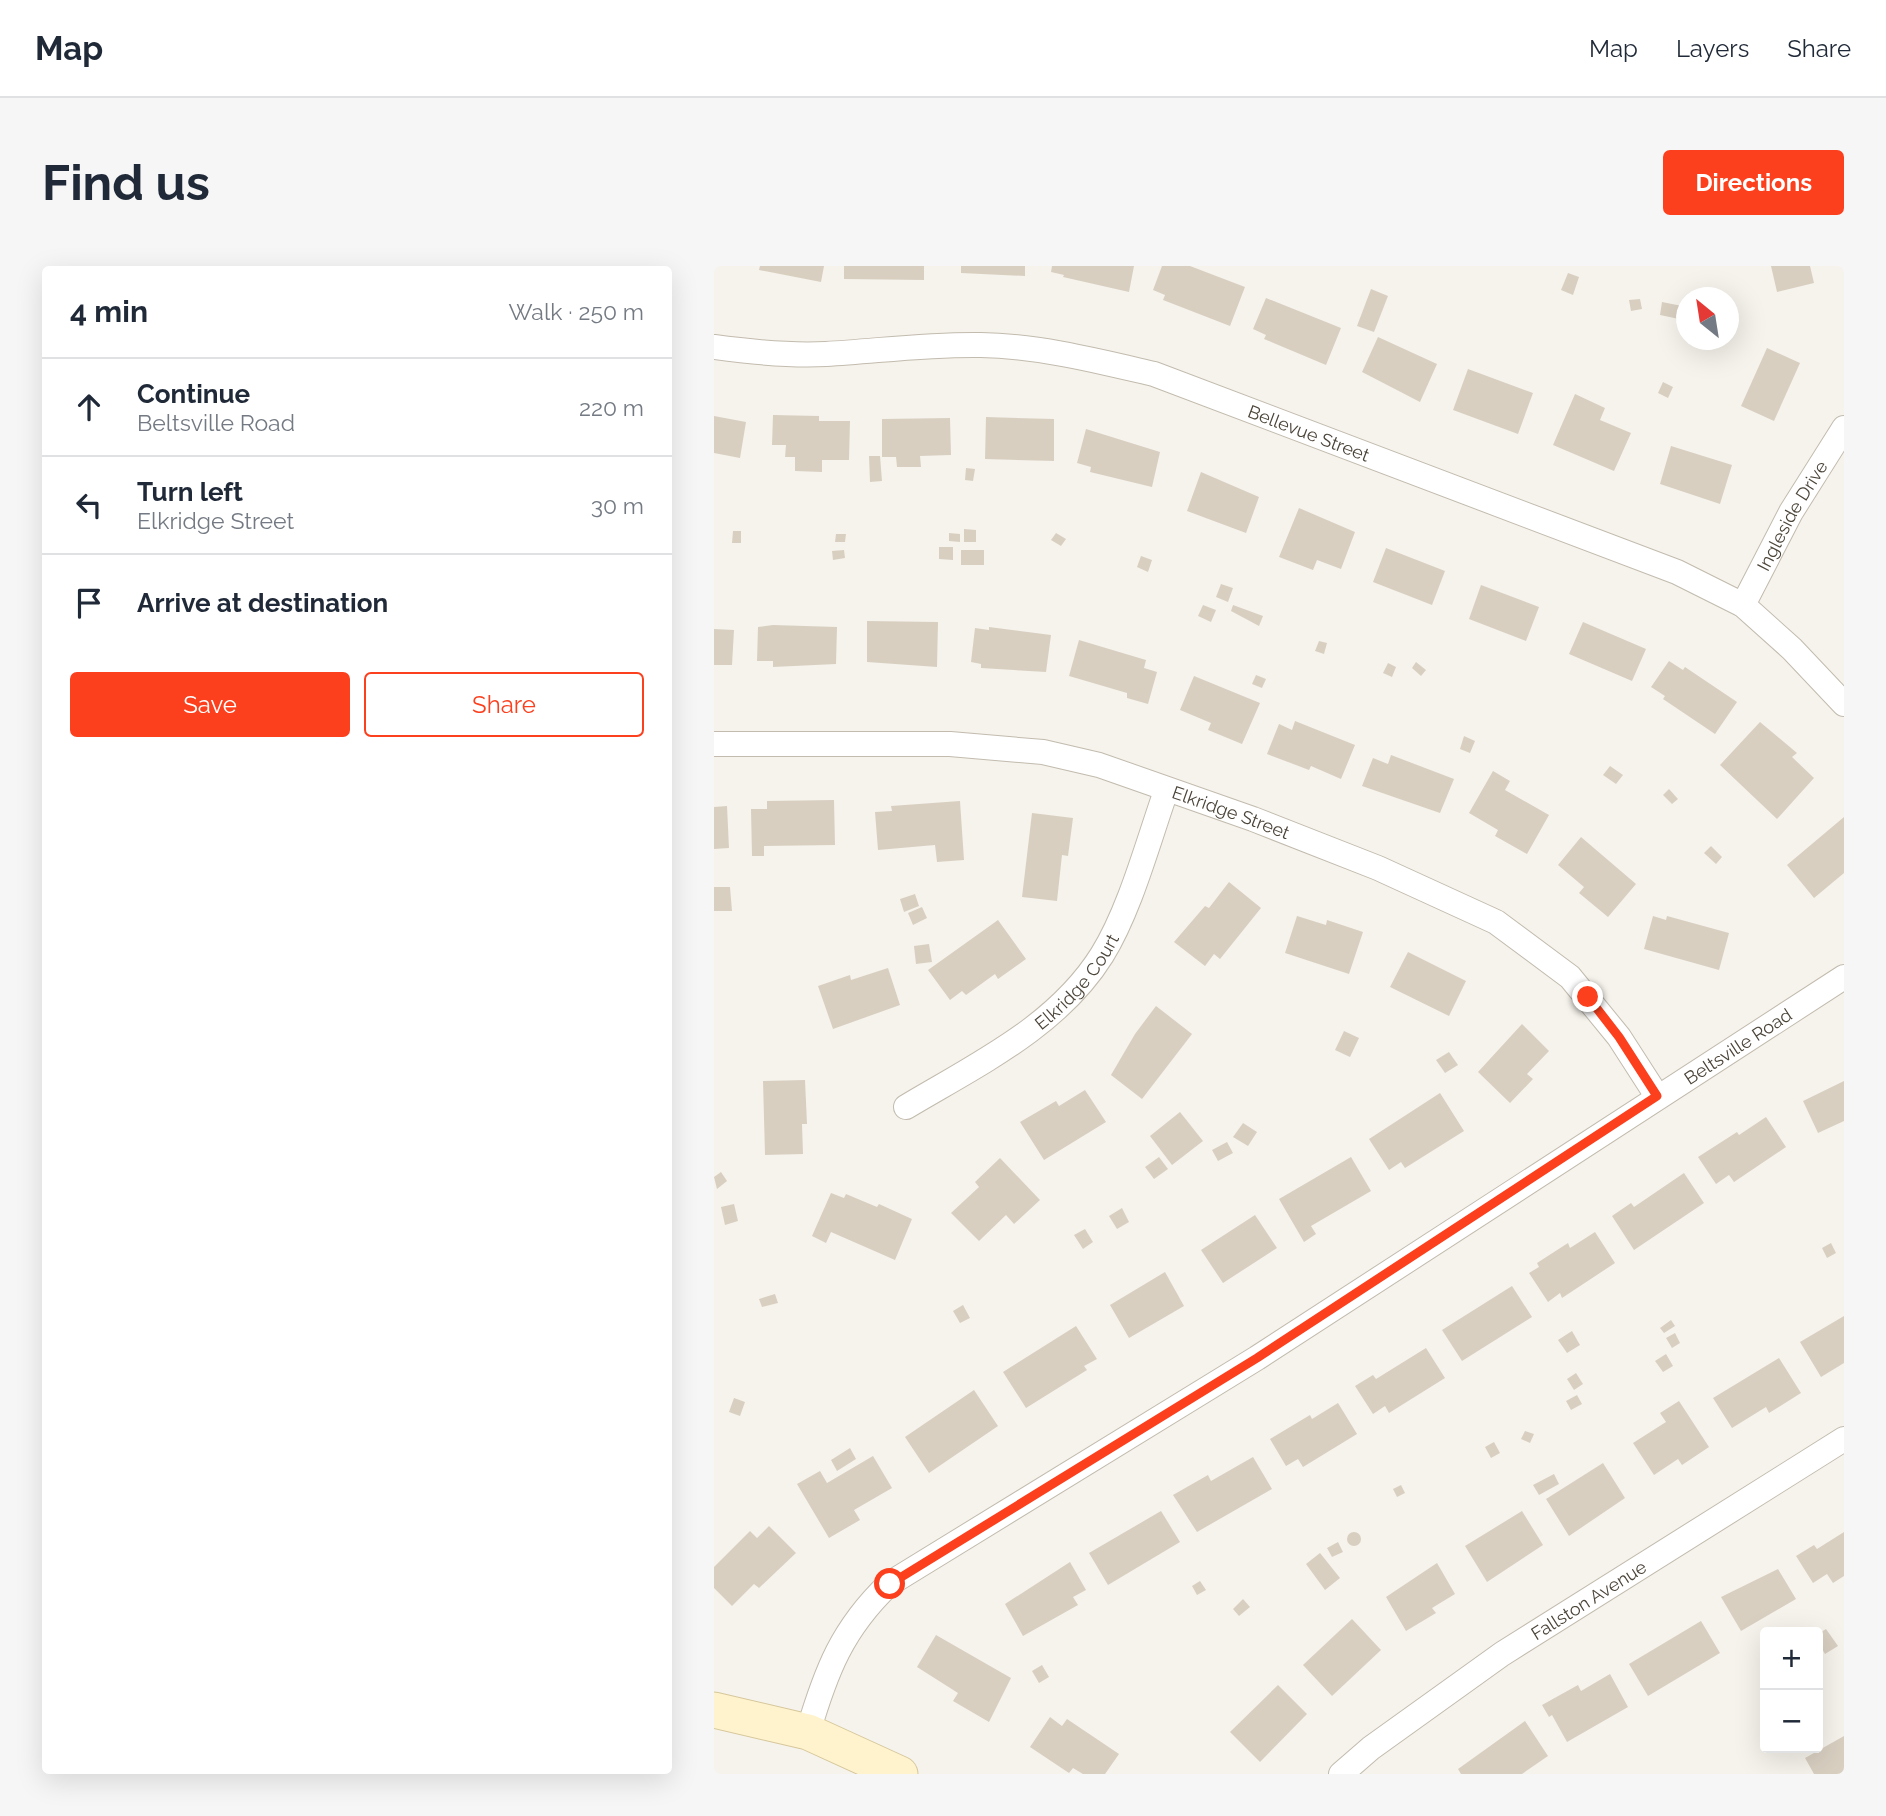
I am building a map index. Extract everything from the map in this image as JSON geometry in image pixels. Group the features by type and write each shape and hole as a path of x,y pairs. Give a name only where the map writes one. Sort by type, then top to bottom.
{"street":[{"name":"Bellevue Street","path":"714,347 757,352 824,354 913,345 984,345 1076,356 1154,374 1677,572 1742,605 1793,649 1844,704"},
{"name":"Ingleside Drive","path":"1742,605 1791,512 1844,428"},
{"name":"Elkridge Street","path":"714,744 950,744 1043,752 1099,765 1166,791 1253,819 1378,868 1496,922 1543,955 1588,997 1619,1037 1657,1096"},
{"name":"Elkridge Court","path":"906,1107 1015,1042 1054,1013 1080,984 1102,956 1115,928 1166,791"},
{"name":"Beltsville Road","path":"808,1732 827,1672 848,1630 890,1584 1269,1350 1844,977"},
{"name":"Fallston Avenue","path":"1341,1774 1382,1739 1502,1654 1844,1439"},
{"path":"714,1710 808,1732 900,1774"}],"building":[{"path":"760,266 824,266 821,282 759,270"},
{"path":"844,266 924,266 924,280 844,279"},
{"path":"961,266 1025,266 1025,276 961,273"},
{"path":"1052,266 1134,266 1129,292 1063,277 1064,275 1051,272"},
{"path":"1162,266 1190,266 1245,287 1230,326 1163,300 1165,295 1153,290"},
{"path":"1771,266 1810,266 1814,283 1777,292"},
{"path":"1568,273 1579,277 1573,295 1561,290"},
{"path":"1371,289 1388,296 1374,332 1357,326"},
{"path":"1266,298 1341,328 1326,365 1264,339 1266,335 1253,329"},
{"path":"1640,299 1642,309 1631,311 1629,300"},
{"path":"1662,302 1676,305 1676,318 1660,315"},
{"path":"1378,337 1437,364 1420,402 1362,372"},
{"path":"1767,348 1800,363 1774,421 1741,406"},
{"path":"1468,369 1533,393 1518,434 1453,410"},
{"path":"1663,382 1673,387 1668,398 1658,393"},
{"path":"1575,394 1605,408 1600,420 1631,433 1614,471 1553,445"},
{"path":"773,415 819,416 819,421 850,421 849,460 822,460 822,472 795,471 795,457 785,457 786,445 772,445"},
{"path":"714,416 746,422 740,458 714,453"},
{"path":"986,417 1054,419 1054,461 985,459"},
{"path":"950,418 951,455 920,456 921,467 897,467 896,457 882,457 882,419"},
{"path":"1086,429 1160,452 1152,487 1090,472 1091,467 1077,463"},
{"path":"1671,446 1732,465 1720,504 1660,484"},
{"path":"869,456 880,456 882,481 870,482"},
{"path":"966,468 975,469 973,481 965,480"},
{"path":"1201,472 1259,497 1246,533 1187,511"},
{"path":"1299,508 1355,532 1341,569 1317,560 1313,570 1279,557"},
{"path":"964,529 976,530 976,542 964,542"},
{"path":"733,531 741,531 741,543 732,543"},
{"path":"949,533 960,534 960,542 949,541"},
{"path":"1056,533 1066,539 1061,546 1051,540"},
{"path":"836,534 846,534 845,542 835,542"},
{"path":"939,547 953,547 953,560 939,559"},
{"path":"1386,548 1445,571 1432,605 1373,582"},
{"path":"844,550 845,558 833,560 832,551"},
{"path":"961,550 984,550 984,565 961,565"},
{"path":"1141,556 1152,560 1148,572 1137,567"},
{"path":"1221,584 1233,588 1228,602 1216,597"},
{"path":"1481,585 1539,607 1526,641 1469,619"},
{"path":"1203,605 1216,610 1211,622 1198,616"},
{"path":"1233,605 1263,616 1259,626 1231,611"},
{"path":"867,621 938,622 937,667 867,662"},
{"path":"1583,622 1646,649 1632,681 1569,654"},
{"path":"758,627 837,627 836,664 773,667 773,661 757,661"},
{"path":"989,627 1051,635 1046,672 981,668 981,664 971,662 975,628 989,630"},
{"path":"714,629 734,630 732,665 714,665"},
{"path":"1079,640 1146,660 1144,668 1157,672 1148,704 1127,698 1127,693 1069,676"},
{"path":"1319,641 1327,643 1324,654 1315,651"},
{"path":"1669,661 1683,670 1685,667 1737,702 1715,734 1663,699 1665,696 1651,687"},
{"path":"1416,662 1426,670 1421,676 1412,668"},
{"path":"1388,663 1396,667 1392,677 1383,673"},
{"path":"1256,675 1266,679 1262,688 1252,684"},
{"path":"1194,676 1260,703 1242,744 1208,730 1211,723 1180,710"},
{"path":"1295,721 1355,745 1341,779 1311,766 1309,770 1267,754 1279,724 1292,730"},
{"path":"1760,722 1797,753 1792,757 1814,778 1777,819 1720,765"},
{"path":"1464,736 1475,741 1470,753 1460,749"},
{"path":"1391,755 1454,779 1440,813 1362,786 1373,758 1388,764"},
{"path":"1610,766 1623,775 1616,784 1603,775"},
{"path":"1493,771 1510,781 1505,790 1549,815 1527,854 1495,836 1498,830 1469,813"},
{"path":"1669,789 1678,799 1672,804 1663,795"},
{"path":"834,800 835,845 764,846 764,856 752,856 751,809 767,809 767,801"},
{"path":"960,801 964,860 937,862 935,845 878,850 875,812 892,811 891,806"},
{"path":"727,806 729,848 714,849 714,807"},
{"path":"1032,813 1073,818 1068,856 1062,855 1057,901 1022,897"},
{"path":"1844,817 1844,873 1814,898 1787,865"},
{"path":"1581,837 1636,884 1608,917 1579,893 1584,887 1558,865"},
{"path":"1711,846 1722,857 1716,864 1704,853"},
{"path":"1229,882 1261,908 1220,959 1214,954 1205,966 1174,942 1205,906 1209,908"},
{"path":"714,887 730,887 732,911 714,911"},
{"path":"915,894 919,906 904,912 900,899"},
{"path":"922,907 927,918 913,925 908,913"},
{"path":"1297,916 1326,925 1327,920 1363,932 1349,974 1285,953"},
{"path":"1653,916 1666,920 1667,916 1729,933 1719,970 1644,949"},
{"path":"998,920 1026,959 998,979 995,974 966,995 962,991 950,1000 928,970"},
{"path":"929,944 932,962 916,964 914,946"},
{"path":"1408,952 1466,981 1449,1016 1390,987"},
{"path":"888,968 900,1005 833,1029 818,986 850,975 851,980"},
{"path":"1156,1006 1192,1034 1142,1099 1111,1075 1135,1034"},
{"path":"1522,1024 1549,1051 1527,1074 1533,1079 1510,1103 1478,1072"},
{"path":"1344,1031 1359,1038 1350,1057 1335,1050"},
{"path":"1449,1052 1458,1065 1445,1073 1436,1060"},
{"path":"805,1080 807,1124 802,1124 803,1154 765,1155 763,1081"},
{"path":"1844,1081 1844,1121 1818,1133 1803,1101"},
{"path":"1085,1090 1106,1122 1044,1160 1020,1122 1056,1101 1059,1106"},
{"path":"1440,1093 1464,1131 1405,1168 1401,1162 1389,1170 1369,1139"},
{"path":"1180,1112 1203,1141 1172,1165 1150,1136"},
{"path":"1766,1117 1786,1147 1734,1182 1729,1175 1716,1184 1698,1157"},
{"path":"1243,1123 1257,1132 1248,1146 1233,1137"},
{"path":"1227,1142 1233,1153 1218,1161 1212,1150"},
{"path":"1159,1157 1168,1169 1154,1179 1145,1167"},
{"path":"1351,1157 1371,1191 1311,1226 1316,1234 1304,1242 1279,1199"},
{"path":"1000,1158 1040,1200 1014,1224 1006,1215 979,1241 951,1213 979,1187 975,1182"},
{"path":"721,1172 727,1181 717,1189 714,1177"},
{"path":"1684,1173 1704,1203 1634,1250 1612,1216 1631,1203 1634,1207"},
{"path":"831,1193 844,1198 846,1194 877,1207 879,1204 912,1219 895,1260 831,1232 826,1243 812,1236"},
{"path":"734,1204 738,1221 725,1225 721,1207"},
{"path":"1122,1208 1129,1222 1117,1229 1109,1216"},
{"path":"1255,1215 1277,1248 1223,1283 1201,1250"},
{"path":"1085,1229 1093,1242 1083,1249 1074,1235"},
{"path":"1595,1232 1615,1263 1562,1298 1560,1293 1548,1302 1529,1273 1539,1267 1537,1263 1568,1243 1570,1248"},
{"path":"1831,1243 1836,1253 1827,1258 1822,1248"},
{"path":"1165,1272 1184,1306 1129,1338 1110,1305"},
{"path":"1512,1286 1532,1317 1462,1361 1442,1330"},
{"path":"775,1294 778,1303 762,1307 759,1299"},
{"path":"963,1305 970,1318 960,1323 953,1311"},
{"path":"1844,1316 1844,1363 1821,1377 1800,1342"},
{"path":"1671,1320 1675,1326 1664,1333 1660,1328"},
{"path":"1076,1326 1097,1359 1084,1366 1087,1370 1026,1408 1003,1372"},
{"path":"1572,1331 1580,1345 1567,1353 1558,1340"},
{"path":"1675,1333 1680,1343 1672,1348 1666,1338"},
{"path":"1426,1348 1445,1378 1389,1413 1385,1406 1373,1414 1355,1386 1373,1375 1376,1379"},
{"path":"1666,1354 1673,1366 1663,1372 1655,1361"},
{"path":"1779,1358 1801,1393 1769,1413 1766,1407 1732,1428 1713,1398"},
{"path":"1576,1373 1583,1384 1574,1390 1567,1379"},
{"path":"974,1390 998,1426 929,1473 905,1437"},
{"path":"1577,1395 1582,1404 1571,1410 1566,1401"},
{"path":"734,1398 745,1402 740,1416 729,1412"},
{"path":"1679,1401 1709,1447 1682,1465 1678,1459 1654,1475 1633,1443 1666,1422 1660,1413"},
{"path":"1338,1403 1357,1434 1303,1467 1298,1459 1286,1466 1270,1439 1310,1415 1312,1419"},
{"path":"1525,1431 1534,1434 1530,1443 1521,1439"},
{"path":"1494,1442 1500,1453 1491,1458 1485,1447"},
{"path":"850,1448 856,1459 837,1471 831,1460"},
{"path":"873,1456 892,1488 854,1510 860,1520 829,1538 797,1484 820,1471 827,1483"},
{"path":"1253,1457 1272,1489 1197,1532 1173,1495 1208,1475 1211,1481"},
{"path":"1603,1463 1625,1498 1569,1536 1546,1499"},
{"path":"1554,1474 1559,1484 1539,1495 1533,1485"},
{"path":"1401,1485 1405,1493 1397,1497 1393,1489"},
{"path":"1161,1511 1180,1542 1108,1585 1089,1553"},
{"path":"1522,1511 1543,1545 1487,1582 1465,1546"},
{"path":"769,1526 796,1553 759,1588 754,1584 732,1606 714,1588 714,1567 750,1531 757,1538"},
{"path":"1354,1532 1359,1534 1359,1544 1354,1546 1349,1544 1347,1539 1349,1534"},
{"path":"1844,1532 1844,1576 1833,1583 1827,1574 1813,1583 1796,1556 1814,1545 1817,1549"},
{"path":"1338,1542 1343,1552 1332,1557 1327,1548"},
{"path":"1320,1553 1340,1578 1325,1590 1306,1564"},
{"path":"1070,1562 1086,1590 1073,1597 1078,1605 1023,1636 1005,1604"},
{"path":"1437,1563 1455,1594 1432,1608 1436,1613 1406,1631 1386,1597"},
{"path":"1778,1569 1796,1599 1741,1631 1721,1597"},
{"path":"1200,1581 1206,1590 1197,1595 1192,1586"},
{"path":"1243,1599 1250,1607 1239,1616 1233,1609"},
{"path":"1352,1619 1381,1650 1332,1696 1303,1665"},
{"path":"1701,1621 1720,1653 1648,1696 1629,1664"},
{"path":"1826,1629 1838,1646 1825,1654 1823,1651 1823,1631"},
{"path":"936,1635 1011,1678 989,1722 953,1701 958,1693 917,1667"},
{"path":"1042,1665 1049,1677 1039,1683 1032,1671"},
{"path":"1610,1674 1628,1707 1567,1742 1552,1715 1549,1717 1542,1705 1578,1685 1581,1691"},
{"path":"1278,1685 1307,1714 1260,1762 1230,1732"},
{"path":"1050,1717 1062,1726 1067,1719 1119,1754 1105,1774 1083,1774 1073,1768 1069,1773 1030,1747"},
{"path":"1525,1721 1548,1756 1522,1774 1461,1774 1458,1769"},
{"path":"1844,1736 1844,1774 1814,1774 1805,1758 1814,1753 1823,1753 1823,1748"}],"route":[{"path":"890,1584 1257,1358 1657,1096 1619,1037 1588,997"}]}
